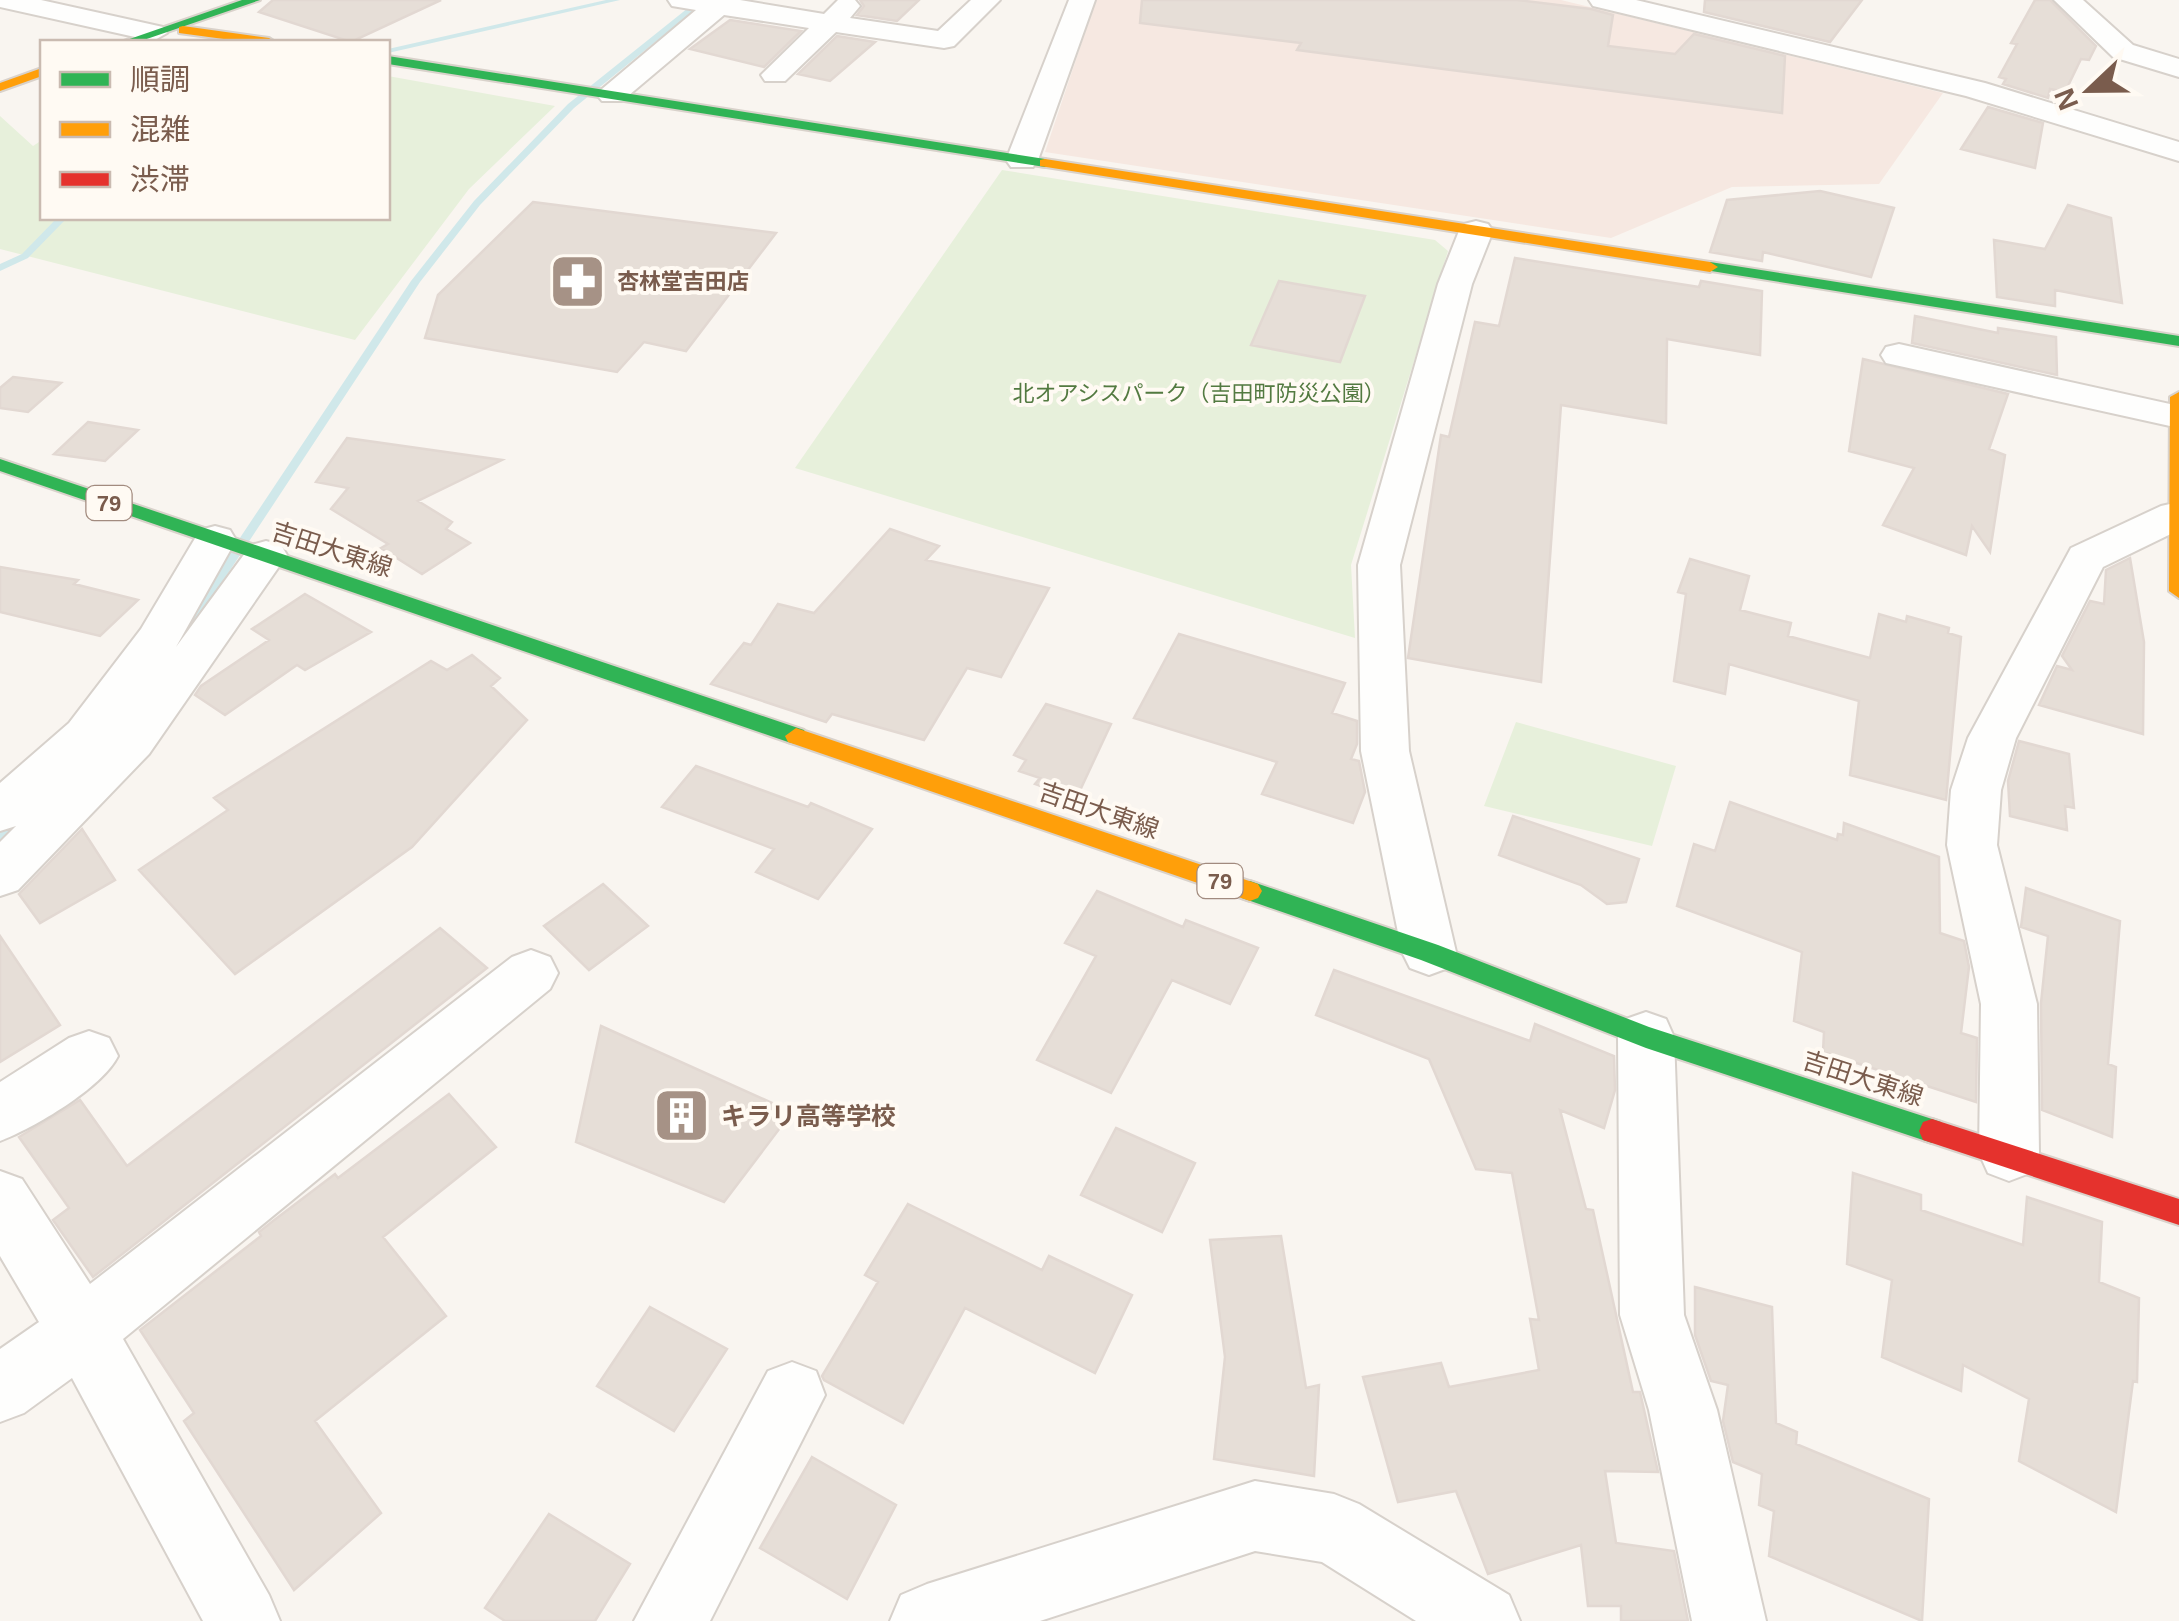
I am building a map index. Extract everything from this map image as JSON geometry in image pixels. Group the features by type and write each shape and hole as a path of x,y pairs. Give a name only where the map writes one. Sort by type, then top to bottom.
{"street":[{"path":"5,0 150,35 235,40"},
{"path":"150,35 165,0"},
{"path":"150,35 254,0"},
{"path":"775,75 854,0"},
{"path":"608,95 686,30 705,3 944,40 987,0"},
{"path":"1022,160 1082,0"},
{"path":"1602,0 1975,89 2179,152"},
{"path":"2067,0 2124,52 2179,68"},
{"path":"390,60 2179,340"},
{"path":"0,86 40,73"},
{"path":"1429,952 1385,751 1379,565 1455,284 1476,231"},
{"path":"1899,355 2178,417"},
{"path":"2179,397 2179,591"},
{"name":"吉田大東線","path":"0,465 1429,952 1646,1037 2009,1153 2179,1212"},
{"path":"2009,1153 2010,1004 1972,844 1976,790 1992,738 2086,558 2176,514"},
{"path":"0,812 86,736 157,640 217,541"},
{"path":"0,876 132,741 263,554"},
{"path":"0,1390 82,1330 532,973"},
{"path":"1646,1037 1652,1315 1683,1410 1729,1621"},
{"path":"0,1114 88,1056"},
{"path":"0,1200 82,1330 243,1621"},
{"path":"672,1621 792,1395"},
{"path":"927,1621 1255,1516 1334,1530 1483,1621"}],"shaded area":[{"path":"1096,0 1561,0 1943,93 1879,184 1732,187 1611,238 1045,152"}],"green space":[{"path":"390,76 555,106 469,189 355,340 0,249 0,116 33,146 40,141 40,220 390,220"},
{"name":"北オアシスパーク（吉田町防災公園）","path":"1002,170 1435,240 1448,251 1351,565 1355,638 795,468"},
{"path":"1516,722 1676,766 1652,846 1484,806"}],"building":[{"path":"273,0 441,0 355,40 259,12"},
{"path":"860,0 919,0 897,21 857,15 864,6"},
{"path":"1142,0 1517,0 1591,9 1613,15 1608,46 1675,54 1694,34 1785,56 1782,113 1297,50 1301,43 1140,23"},
{"path":"1705,0 1862,0 1830,42 1704,12"},
{"path":"2035,0 2050,0 2096,46 2089,60 2081,59 2065,92 2050,89 2048,98 2003,84 2006,79 1999,77 2017,44 2011,43"},
{"path":"730,20 801,31 764,67 690,49"},
{"path":"837,36 875,42 830,81 798,74"},
{"path":"1988,107 2043,123 2035,168 1961,149"},
{"path":"1820,191 1894,208 1871,277 1763,252 1762,261 1710,252 1727,200"},
{"path":"533,202 776,233 686,351 644,342 617,372 425,338 438,295"},
{"path":"2068,205 2111,218 2122,303 2055,290 2055,306 1997,297 1994,240 2045,249"},
{"path":"1515,258 1699,287 1701,281 1762,291 1760,355 1667,339 1666,423 1561,405 1541,682 1408,658 1441,435 1449,437 1475,322 1499,326"},
{"path":"1279,281 1365,296 1340,362 1251,345"},
{"path":"1915,316 1998,333 1998,328 2056,337 2057,375 1912,343"},
{"path":"1863,359 2008,394 1989,449 2005,455 1990,552 1972,526 1966,555 1883,525 1914,468 1849,451"},
{"path":"13,377 61,383 28,412 0,408 0,388"},
{"path":"88,422 138,430 105,461 54,454"},
{"path":"347,438 502,460 418,501 452,522 446,529 470,543 422,574 381,548 388,544 331,509 348,488 316,482"},
{"path":"890,529 939,546 926,560 1049,588 1001,677 967,668 924,740 832,714 826,722 711,684 744,643 751,645 778,604 814,613"},
{"path":"2130,558 2144,642 2143,734 2039,705 2057,666 2072,670 2062,656 2090,601 2104,604 2106,570"},
{"path":"1690,559 1749,576 1740,610 1791,623 1788,636 1870,658 1879,614 1906,622 1907,616 1949,628 1948,633 1961,637 1946,800 1850,775 1859,701 1729,664 1725,694 1674,681 1686,594 1678,592"},
{"path":"0,567 78,580 74,584 138,600 100,636 0,612"},
{"path":"305,594 371,632 305,670 297,665 225,715 195,695 201,686 269,640 252,629"},
{"path":"1179,634 1345,683 1332,713 1357,721 1357,744 1351,759 1359,761 1365,792 1353,823 1262,794 1277,762 1134,718"},
{"path":"472,655 500,678 491,686 527,720 412,847 235,974 139,870 228,810 214,798 431,661 447,670"},
{"path":"1046,704 1111,724 1076,799 1035,784 1040,778 1019,771 1026,760 1014,755"},
{"path":"2019,741 2069,754 2074,808 2065,806 2067,830 2010,816 2008,781"},
{"path":"696,766 808,807 811,803 872,829 818,899 756,872 774,849 662,807"},
{"path":"1730,802 1837,840 1838,834 1843,835 1844,823 1939,857 1940,933 1964,941 1969,967 1961,1033 1977,1038 1976,1102 1823,1052 1824,1032 1794,1021 1802,952 1677,906 1694,844 1715,851"},
{"path":"1513,816 1639,859 1626,902 1607,904 1581,885 1499,855"},
{"path":"82,829 115,880 40,923 19,894"},
{"path":"603,884 648,926 589,970 544,926"},
{"path":"2026,888 2120,921 2108,1064 2116,1067 2112,1137 2042,1110 2041,1003 2048,936 2021,927"},
{"path":"1097,891 1183,927 1186,920 1258,948 1230,1004 1172,980 1111,1093 1037,1060 1096,956 1065,943"},
{"path":"440,928 487,968 93,1277 53,1220 69,1208 19,1137 80,1100 127,1166"},
{"path":"0,936 60,1025 0,1062"},
{"path":"1334,970 1530,1041 1535,1024 1614,1056 1615,1090 1604,1128 1560,1110 1586,1209 1593,1210 1633,1392 1640,1392 1658,1472 1605,1471 1616,1543 1674,1551 1688,1621 1621,1621 1621,1606 1588,1606 1581,1545 1488,1574 1456,1491 1398,1502 1363,1377 1441,1363 1449,1387 1539,1370 1530,1319 1539,1320 1512,1173 1476,1169 1429,1059 1316,1015"},
{"name":"キラリ高等学校","path":"601,1026 792,1112 724,1202 576,1142"},
{"path":"449,1094 496,1147 383,1237 446,1316 315,1421 381,1513 294,1590 184,1421 194,1413 140,1330 261,1236 259,1232 273,1221 335,1174 338,1178"},
{"path":"1116,1128 1195,1163 1162,1232 1081,1195"},
{"path":"1853,1173 1921,1195 1921,1210 2023,1245 2027,1197 2102,1222 2099,1282 2139,1298 2137,1382 2133,1381 2116,1512 2019,1461 2029,1399 1963,1365 1961,1391 1882,1357 1892,1280 1847,1264"},
{"path":"908,1204 1042,1270 1049,1256 1132,1295 1095,1373 965,1308 903,1423 824,1380 822,1376 878,1282 865,1275"},
{"path":"1281,1236 1306,1388 1319,1385 1314,1476 1214,1459 1225,1357 1210,1240"},
{"path":"1695,1287 1772,1307 1776,1423 1797,1432 1796,1444 1929,1499 1922,1621 1769,1556 1774,1511 1759,1505 1762,1474 1733,1462 1723,1421 1728,1385 1711,1381 1695,1335"},
{"path":"650,1307 727,1349 674,1431 597,1386"},
{"path":"812,1457 896,1505 847,1599 760,1548"},
{"path":"549,1514 630,1564 595,1621 505,1621 485,1608"}],"waterway":[{"path":"390,51 616,0"},
{"path":"182,634 416,281 477,203 571,106 703,0"},
{"path":"0,268 25,256 60,220"},
{"path":"0,839 30,814"}],"traffic: fast":[{"path":"133,40 254,0"},
{"path":"390,60 1045,163"},
{"path":"1710,267 2179,341"},
{"path":"0,465 796,736"},
{"path":"1250,891 1429,952 1646,1037 1932,1131"}],"traffic: slow":[{"path":"183,30 255,40"},
{"path":"0,87 40,73"},
{"path":"1045,163 1710,267"},
{"path":"2179,397 2179,591"},
{"path":"796,736 1250,891"}],"traffic: jam":[{"path":"1932,1131 2179,1212"}],"place":[{"name":"杏林堂吉田店","path":"578,281"},
{"name":"キラリ高等学校","path":"682,1116"}]}
